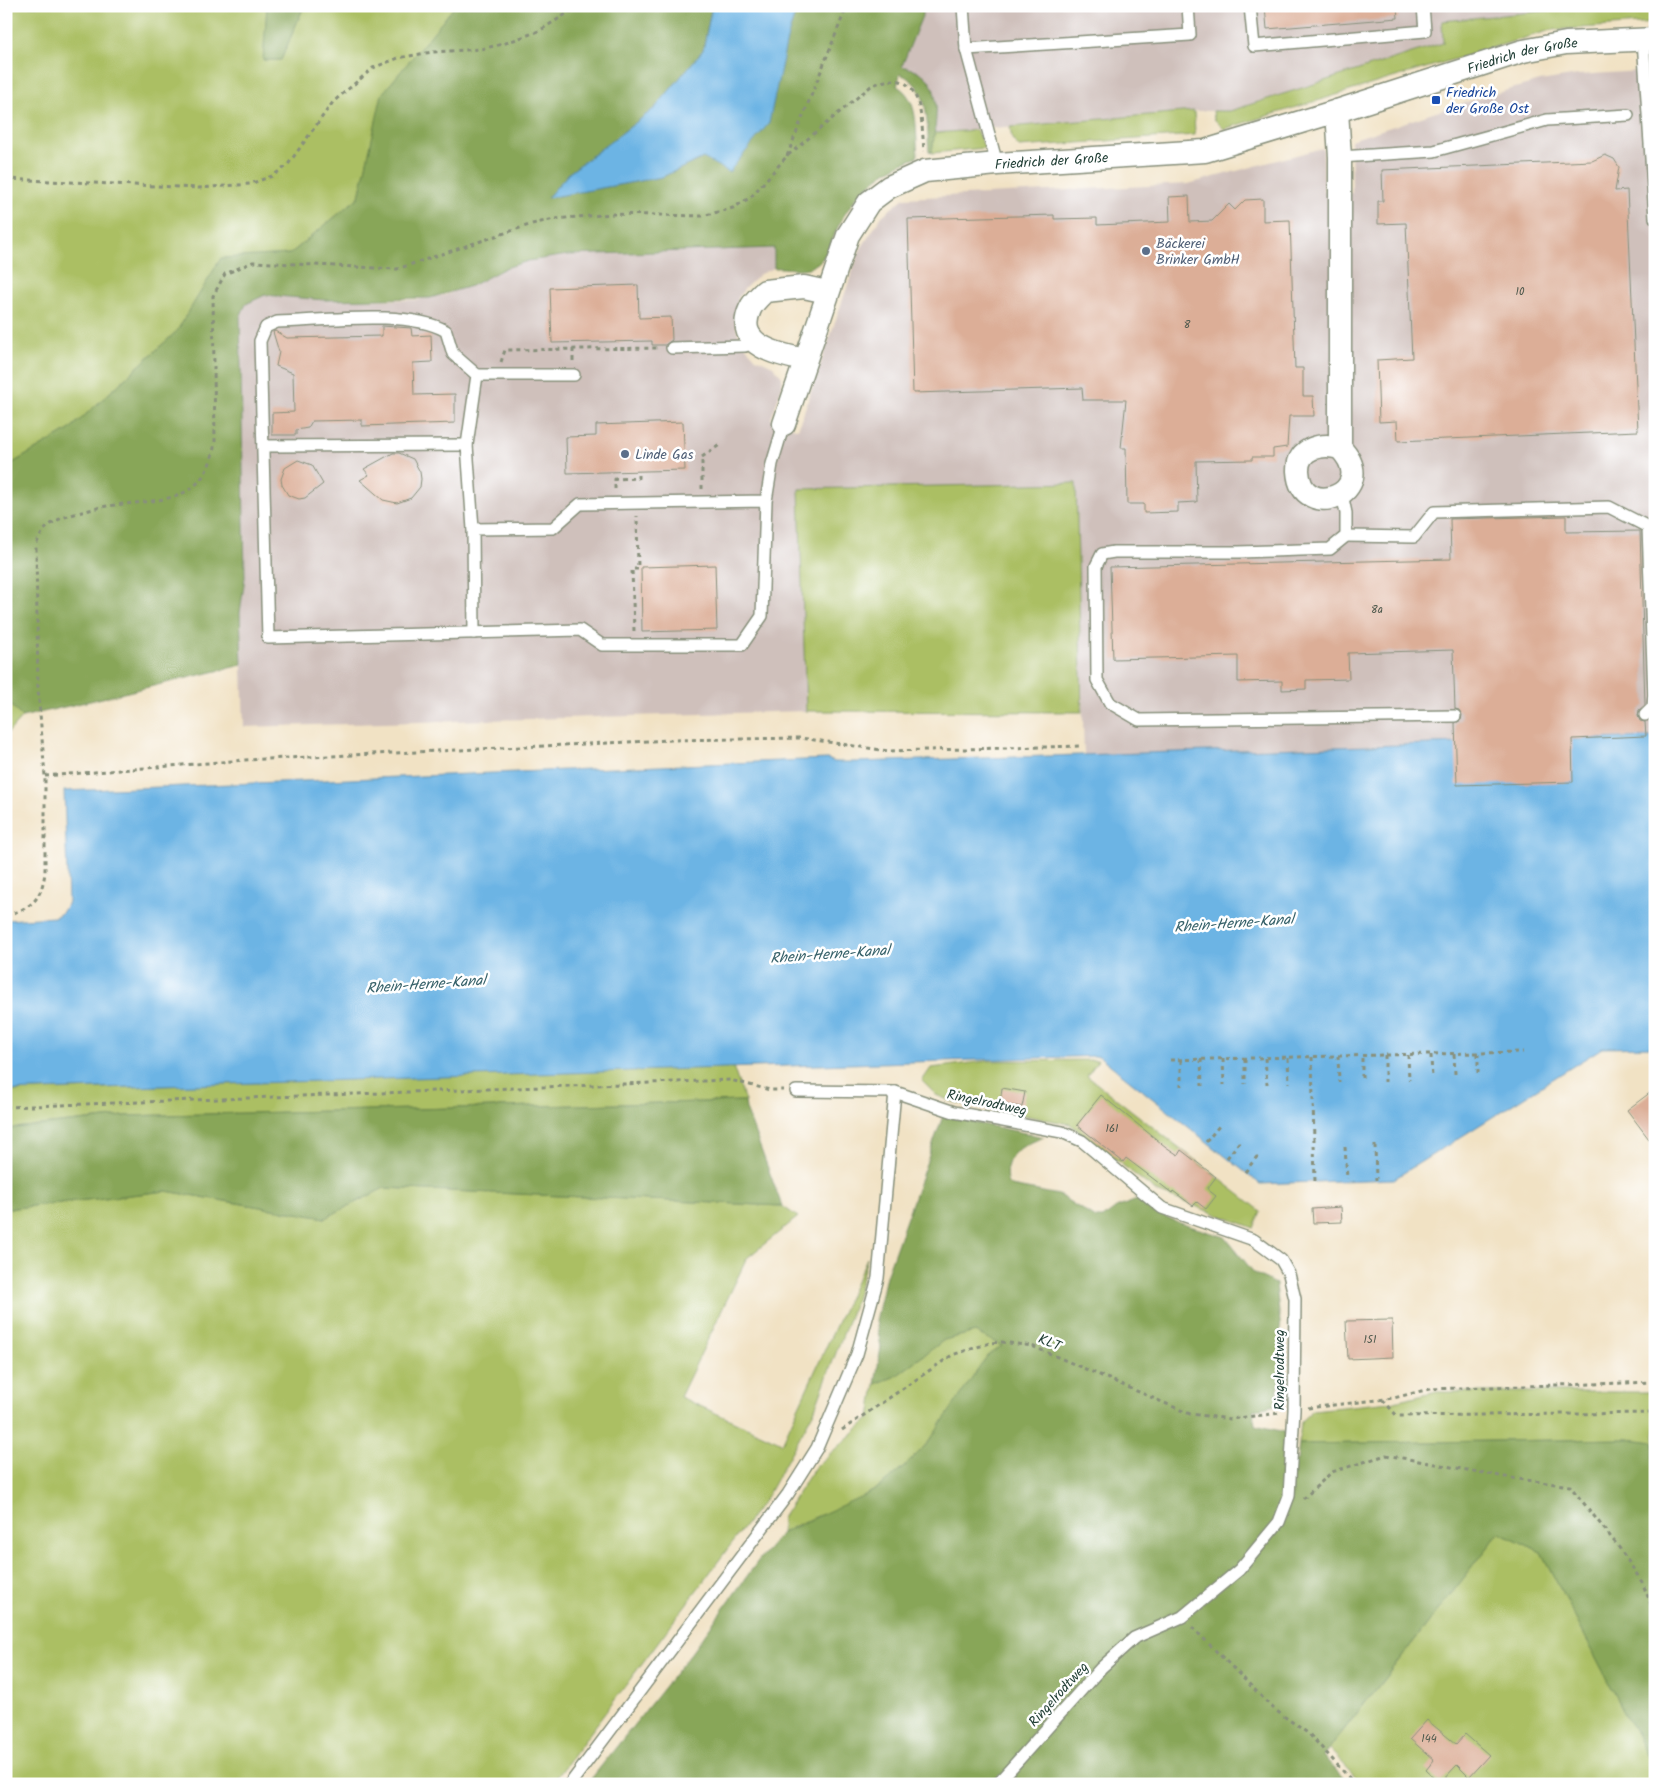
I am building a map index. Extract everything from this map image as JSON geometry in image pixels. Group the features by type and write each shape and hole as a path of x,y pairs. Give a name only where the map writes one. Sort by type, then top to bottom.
{"street":[{"name":"Friedrich der Große","path":"784,424 827,292 848,235 869,202 889,187 925,170 1205,151 1523,51 1566,43 1649,40"},
{"path":"1337,111 1340,157 1340,448"},
{"path":"805,360 763,349 754,342 746,322 751,308 765,291 804,288 827,292"},
{"path":"1327,444 1340,448 1349,458 1353,471 1350,484 1342,494 1330,499 1316,498 1305,492 1299,480 1298,467 1303,455 1314,447 1327,444"}],"lane":[{"path":"963,6 966,49 997,164"},
{"path":"966,49 1190,35 1188,6"},
{"path":"1250,6 1254,46 1425,31 1423,6"},
{"path":"1649,40 1655,218"},
{"path":"1340,157 1434,151 1547,120 1628,116"},
{"path":"574,375 477,375 452,354 446,330 433,323 406,318 277,322 266,328 260,341 268,638 580,630 602,644 742,646 762,616 766,501 772,464 784,424"},
{"path":"672,348 745,346 754,342"},
{"path":"474,633 473,529 467,445 477,375"},
{"path":"263,446 467,445"},
{"path":"1342,494 1346,513 1346,536"},
{"path":"473,529 552,528 580,504 766,501"},
{"path":"1455,716 1139,720 1110,703 1097,680 1096,566 1102,554 1114,552 1240,552 1330,549 1346,536 1414,537 1434,512 1609,507 1648,527 1654,695 1653,707 1645,715"},
{"name":"Ringelrodtweg","path":"796,1091 895,1092 954,1112 1062,1132 1082,1142 1162,1208 1254,1240 1281,1260 1290,1274 1295,1299 1294,1410 1289,1496 1279,1522 1238,1570 1182,1617 1134,1638 1101,1668 997,1784"},
{"path":"570,1784 788,1494 817,1448 856,1354 878,1278 895,1092"}],"path":[{"path":"6,179 199,188 250,184 272,176 287,166 333,102 373,68 398,58 432,52 481,49 503,44 539,30 579,6"},
{"path":"786,157 847,6"},
{"path":"6,914 20,911 36,901 43,888 45,873 45,776 38,689 36,552 39,535 47,525 55,520 72,515 112,505 162,500 178,496 194,488 204,475 212,460 215,442 213,296 225,274 253,262 397,269 532,224 554,219 613,214 702,216 720,213 751,197 786,157 871,86 880,82 895,80 909,86 916,94 920,105 925,170"},
{"path":"495,375 505,350 672,348"},
{"path":"703,474 702,457 721,444"},
{"path":"635,645 632,569 638,569 637,510 616,511 615,479 638,478 638,472"},
{"path":"45,776 246,760 671,740 801,738 888,751 1082,746"},
{"path":"1170,1060 1523,1052"},
{"path":"1454,1054 1455,1074"},
{"path":"1478,1054 1478,1073"},
{"path":"1385,1055 1385,1082"},
{"path":"1408,1055 1408,1080"},
{"path":"1431,1055 1432,1080"},
{"path":"1338,1056 1339,1082"},
{"path":"1312,1057 1315,1183"},
{"path":"1265,1058 1267,1084"},
{"path":"1288,1058 1289,1084"},
{"path":"1362,1058 1362,1081"},
{"path":"1201,1059 1202,1086"},
{"path":"1223,1059 1224,1085"},
{"path":"1245,1059 1245,1084"},
{"path":"1181,1060 1181,1086"},
{"path":"6,1107 730,1080 770,1090 796,1091"},
{"path":"1206,1142 1220,1125"},
{"path":"1227,1158 1241,1140"},
{"path":"1375,1145 1376,1180"},
{"path":"1345,1147 1347,1179"},
{"path":"1245,1172 1259,1154"},
{"name":"KLT","path":"817,1448 952,1355 990,1343 1017,1342 1032,1346 1190,1414 1230,1419 1383,1400 1429,1389 1655,1382"},
{"path":"1383,1400 1397,1416 1655,1413"},
{"path":"1279,1522 1332,1472 1386,1455 1511,1478 1570,1486 1618,1546 1642,1582 1655,1614"},
{"path":"1182,1617 1275,1710 1310,1734 1355,1784"}],"shaded area":[{"path":"926,6 1596,6 1442,21 1444,43 1230,111 1194,111 934,133 936,104 902,66"},
{"path":"1655,70 1655,737 1084,755 1076,483 799,489 806,711 244,727 240,613 245,577 240,317 246,304 257,297 265,295 325,300 417,300 446,295 505,268 528,261 568,255 775,248 774,268 760,274 744,289 738,298 735,321 737,331 745,346 756,358 773,366 782,377 782,387 771,419 798,429 860,250 882,216 904,198 1188,184 1323,148 1324,192 1352,193 1351,140 1476,99 1540,81 1578,75"}],"green space":[{"path":"6,6 267,6 264,60 281,60 304,6 455,6 383,94 359,197 290,254 221,259 177,331 69,430 6,467"},
{"path":"267,6 304,6 281,60 263,60"},
{"path":"455,6 712,6 703,50 655,108 569,173 548,197 662,177 703,158 788,35 798,6 926,6 902,66 921,73 933,89 936,99 936,122 932,153 929,151 927,117 922,96 910,80 900,74 897,86 910,99 915,116 918,155 916,158 882,174 863,191 841,221 823,258 809,268 774,268 774,248 568,255 528,261 505,268 471,286 430,298 325,300 265,295 246,304 240,317 245,577 240,613 242,665 22,717 6,700 6,467 69,430 177,331 221,258 290,254 359,197 382,94"},
{"path":"1596,6 1655,6 1655,23 1551,30 1224,129 1214,119 1213,111 1230,111 1443,43 1442,21"},
{"path":"1194,111 1195,135 1019,147 1012,139 1010,127"},
{"path":"976,130 985,148 932,153 934,133"},
{"path":"1076,483 1082,712 806,711 799,489"},
{"path":"6,700 22,717 6,735"},
{"path":"1098,1060 1087,1076 1261,1211 1254,1228 1157,1192 1070,1124 953,1102 936,1095 922,1081 931,1068 987,1061"},
{"path":"733,1067 745,1101 124,1116 6,1129 6,1091"},
{"path":"745,1101 746,1109 782,1206 384,1188 325,1218 166,1191 6,1209 6,1129 124,1116"},
{"path":"943,1116 1044,1137 1028,1144 1011,1157 1008,1164 1007,1182 1011,1186 1059,1195 1095,1218 1103,1218 1116,1208 1137,1200 1153,1211 1180,1223 1225,1237 1255,1274 1276,1284 1284,1360 1280,1371 1277,1401 1275,1405 1253,1410 1255,1425 1285,1432 1285,1461 1297,1461 1299,1444 1628,1439 1654,1442 1651,1510 1655,1514 1655,1771 1541,1552 1500,1532 1323,1756 1349,1784 587,1784 691,1653 761,1557 782,1533 875,1490 902,1469 928,1443 988,1355 1002,1346 975,1332 944,1340 896,1376 875,1384 881,1347 876,1321 886,1276"},
{"path":"384,1188 782,1206 798,1217 747,1258 680,1397 782,1443 867,1258 856,1300 814,1411 767,1496 552,1784 6,1784 6,1209 166,1191 325,1218"},
{"path":"975,1332 1002,1346 944,1423 913,1459 895,1475 865,1496 805,1521 782,1533 782,1518 815,1467 870,1418 875,1384 896,1376 944,1340"},
{"path":"1433,1392 1655,1392 1655,1514 1651,1510 1654,1442 1628,1439 1299,1444 1301,1421 1313,1410 1390,1402"},
{"path":"1500,1532 1541,1552 1655,1770 1655,1784 1363,1784 1329,1749"}],"water":[{"path":"712,6 798,6 788,35 769,123 729,172 703,158 662,177 547,198 569,173 655,108 703,50"},
{"name":"Rhein-Herne-Kanal","path":"1655,737 1655,1047 1602,1048 1394,1179 1260,1184 1099,1056 6,1091 6,920 54,917 61,913 66,906 68,901 64,791 827,759 835,762 856,762"}],"building":[{"path":"1265,6 1397,6 1398,18 1267,29"},
{"path":"1605,155 1614,159 1619,167 1615,191 1627,190 1638,431 1398,441 1397,421 1379,422 1377,360 1412,358 1406,223 1378,224 1378,201 1383,201 1382,170 1592,161"},
{"path":"1189,196 1190,222 1212,221 1229,204 1235,210 1245,200 1263,199 1263,221 1290,220 1295,368 1303,368 1303,396 1313,396 1314,416 1289,416 1287,447 1273,449 1273,457 1252,457 1252,460 1196,461 1197,502 1178,503 1178,512 1144,513 1144,504 1127,504 1126,448 1121,448 1126,400 1083,400 1082,388 913,393 908,219 1054,215 1054,219 1097,218 1097,225 1170,222 1169,197"},
{"path":"638,285 639,318 671,317 672,340 665,345 652,345 652,341 552,343 550,288"},
{"path":"382,326 411,328 412,336 431,335 432,362 413,363 414,395 455,394 455,423 362,426 362,420 312,421 308,428 296,430 296,435 272,435 272,413 294,412 293,373 276,366 279,352 273,332 275,331 287,338 382,336"},
{"name":"Linde Gas","path":"683,422 685,470 567,473 566,437 596,436 596,425"},
{"path":"393,453 399,453 413,459 420,472 421,479 420,487 411,498 397,503 383,500 360,480 369,475 364,469"},
{"path":"298,460 312,465 323,484 305,498 299,499 288,495 281,479 285,468"},
{"path":"1566,516 1566,532 1640,531 1645,705 1639,710 1638,716 1640,721 1645,722 1646,736 1572,739 1573,782 1457,785 1455,723 1461,720 1462,715 1459,710 1455,709 1453,650 1348,653 1349,679 1306,680 1306,689 1282,690 1282,681 1238,682 1238,656 1113,659 1110,567 1451,559 1450,519"},
{"path":"715,565 717,630 642,632 641,567"},
{"path":"1002,1088 1025,1092 1022,1107 1000,1104"},
{"path":"1655,1089 1655,1147 1627,1110"},
{"path":"1101,1095 1166,1147 1178,1155 1181,1150 1216,1177 1207,1189 1216,1196 1206,1209 1197,1202 1193,1206 1173,1191 1172,1193 1126,1158 1123,1162 1077,1125"},
{"path":"1341,1207 1342,1222 1313,1223 1312,1209"},
{"path":"1392,1320 1393,1357 1348,1359 1346,1321"},
{"path":"1427,1720 1456,1744 1465,1734 1489,1755 1469,1777 1457,1765 1440,1783 1426,1770 1434,1760 1410,1739"}],"place":[{"name":"Friedrich der Große Ost","path":"1436,100"},
{"name":"Bäckerei Brinker GmbH","path":"1146,251"},
{"name":"Linde Gas","path":"625,454"}]}
